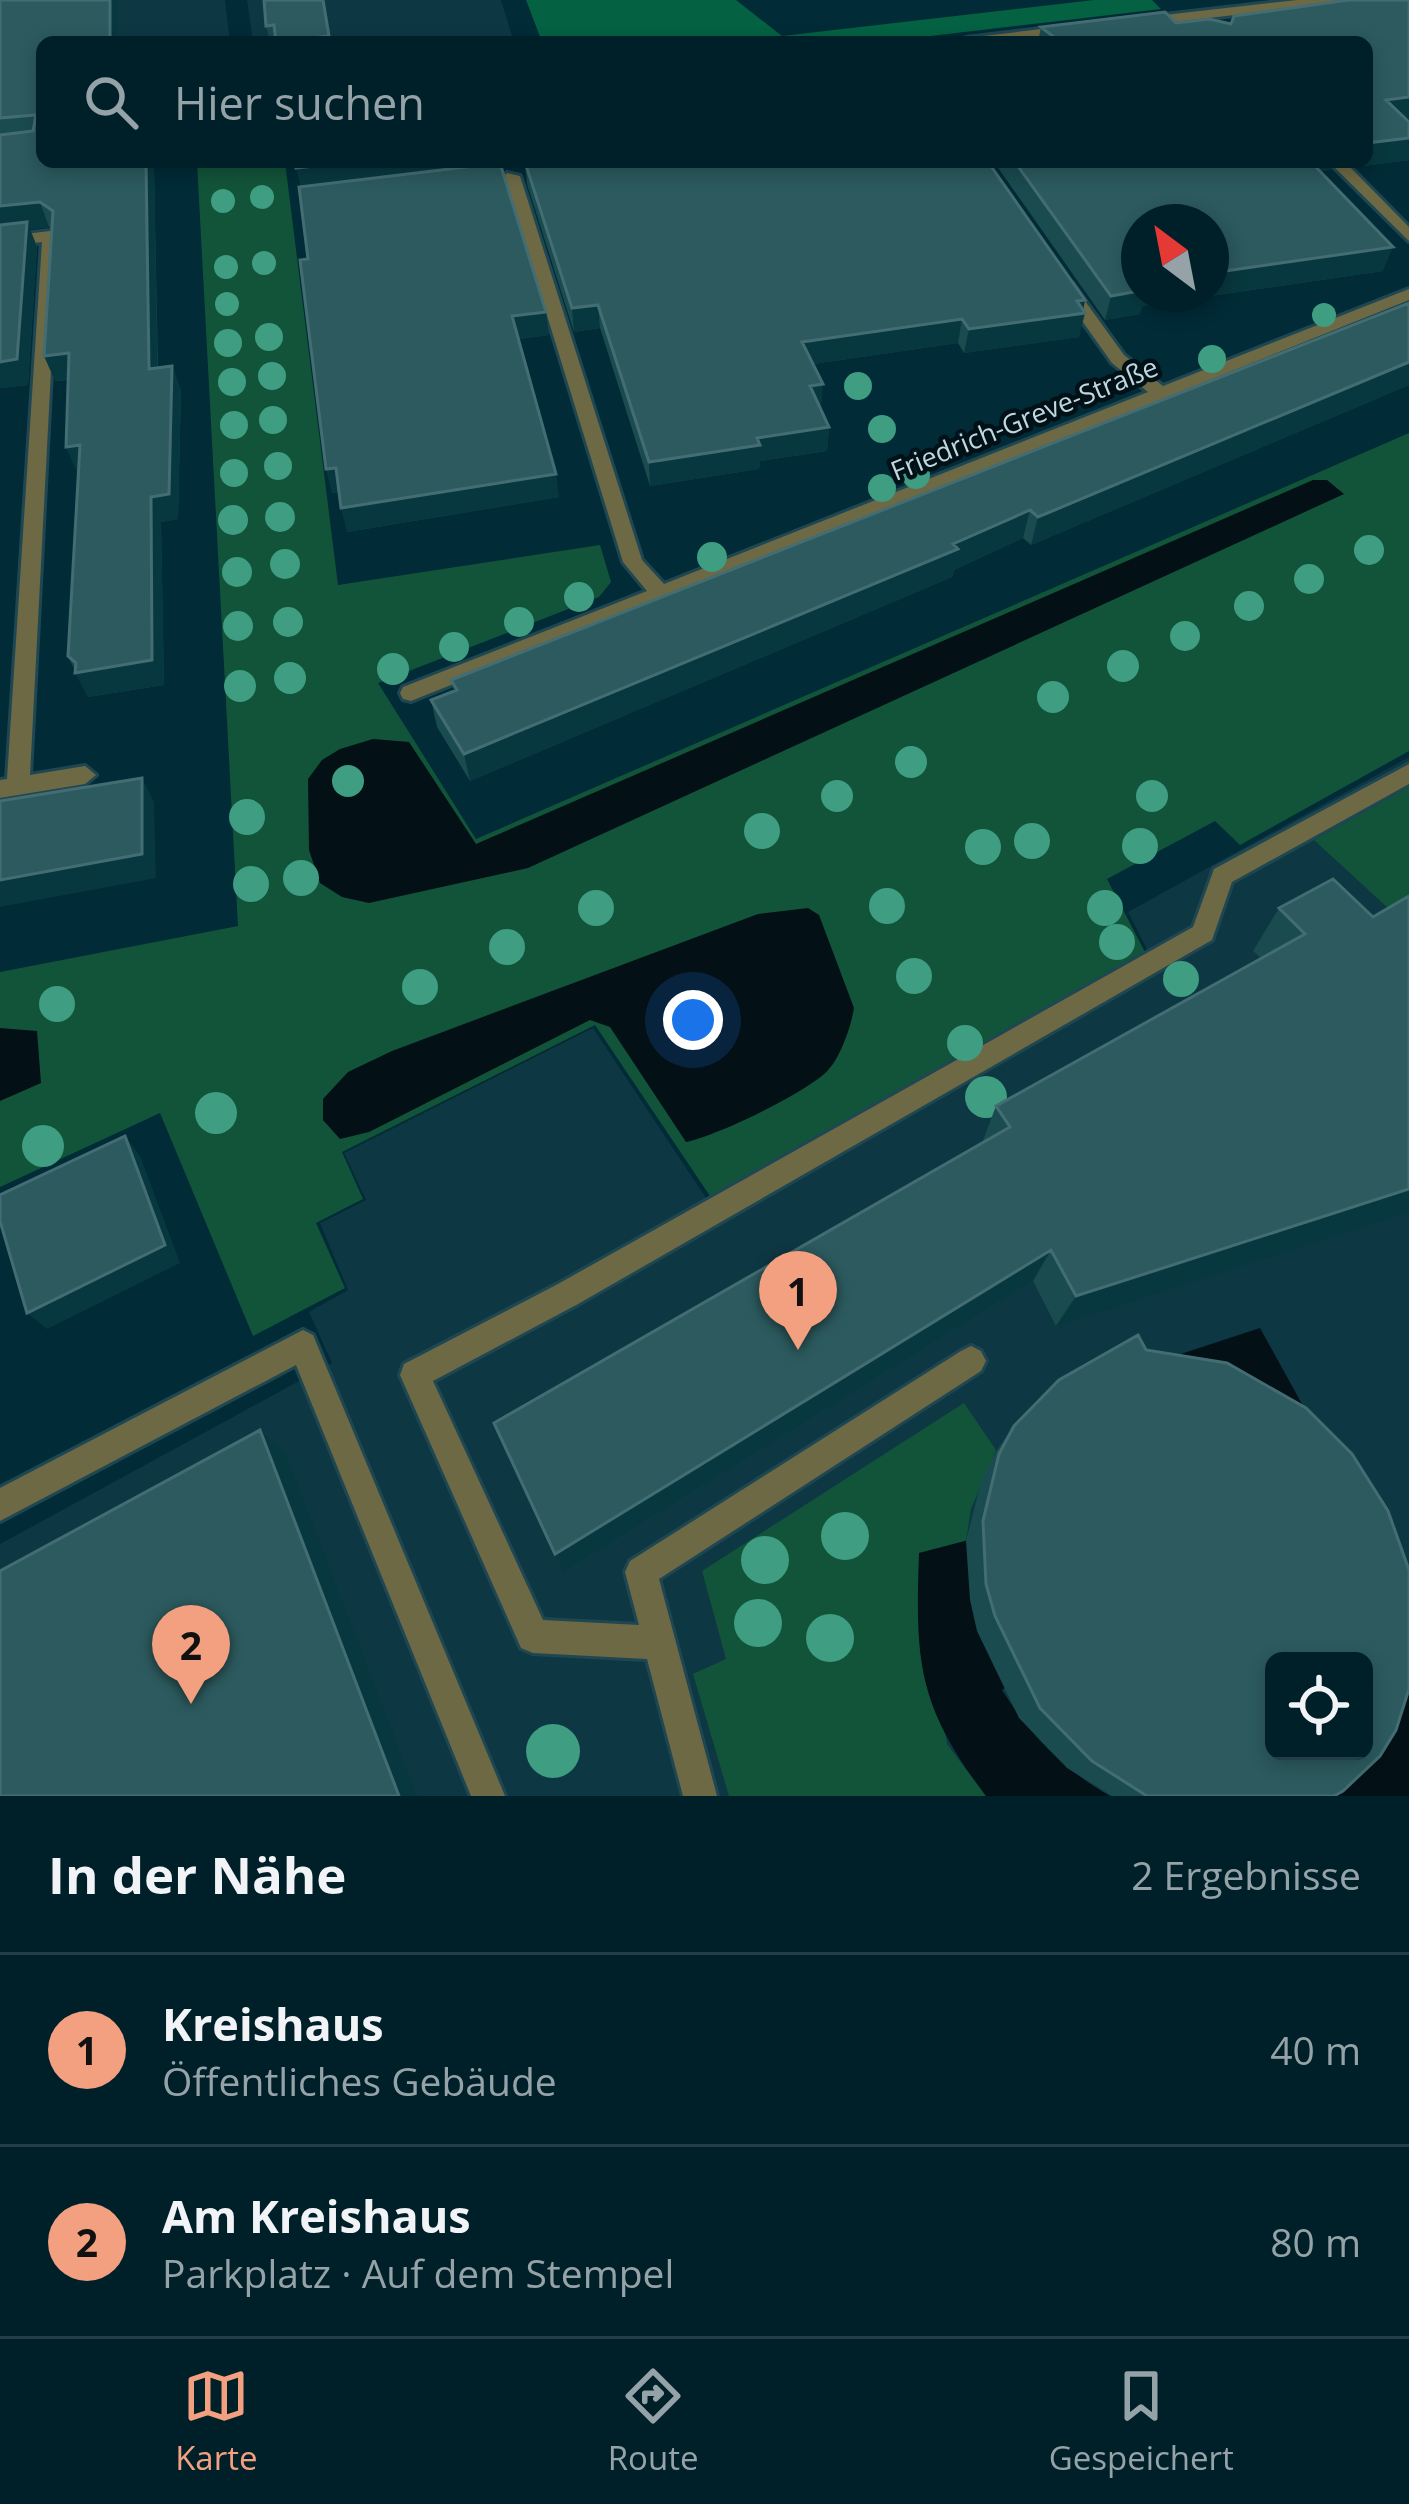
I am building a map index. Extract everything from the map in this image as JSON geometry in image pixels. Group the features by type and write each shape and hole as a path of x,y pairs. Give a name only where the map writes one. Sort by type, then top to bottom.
{"street":[{"path":"1124,24 1197,21 1332,0"},
{"path":"1018,36 1079,29"},
{"path":"1343,168 1409,236"},
{"path":"490,179 532,174"},
{"path":"512,176 633,562 659,592"},
{"path":"0,242 50,236 9,787 85,775"},
{"path":"1058,274 1118,359 1159,392"},
{"name":"Friedrich-Greve-Straße","path":"410,693 1409,294"},
{"path":"660,1643 533,1636 415,1375 568,1294 1203,933 1222,876 1409,773"},
{"path":"0,1505 303,1345 488,1796"},
{"path":"700,1796 641,1572 971,1361"}],"shaded area":[{"path":"0,0 225,0 229,36 36,36"},
{"path":"247,0 501,0 512,36 252,36"},
{"path":"1313,480 1327,480 1344,494 528,868 369,903 342,897 320,883 309,850 308,779 322,760 340,749 373,739 409,742 476,844"},
{"path":"1409,757 1409,1796 0,1796 0,1544 332,1363 309,1312 348,1290 320,1223 366,1200 344,1153 593,1028 708,1201 1151,957 1128,912"},
{"path":"808,908 819,915 854,1008 847,1034 823,1075 737,1124 686,1142 610,1027 590,1020 369,1132 340,1139 323,1120 323,1099 348,1072 392,1051 758,914"},
{"path":"0,1028 37,1031 41,1083 0,1101"},
{"path":"1260,1328 1409,1598 1409,1796 1301,1796 1351,1760 1373,1760 1373,1652 1357,1652 1129,1371"},
{"path":"988,1535 1019,1677 1002,1690 1049,1750 1110,1796 986,1796 946,1736 934,1709 921,1654 919,1553"}],"green space":[{"path":"526,0 736,0 782,36 540,36"},
{"path":"1094,0 1152,0 1161,9 930,36 782,36"},
{"path":"197,168 286,168 338,585 600,545 611,582 599,597 378,683 476,839 1409,433 1409,751 1240,845 1215,821 1107,879 1148,958 710,1196 595,1025 342,1152 363,1199 316,1223 345,1288 253,1336 160,1113 0,1187 0,972 238,926"},
{"path":"1409,787 1409,916 1401,920 1314,840"},
{"path":"964,1403 996,1450 971,1509 966,1541 919,1553 947,1744 986,1796 729,1796 693,1674 726,1659 702,1571"}],"building":[{"path":"0,0 110,0 110,36 36,36 36,115 0,118"},
{"path":"264,0 323,0 329,36 275,36 274,25 266,26"},
{"path":"1349,0 1409,0 1409,97 1386,100 1409,122 1409,138 1373,142 1373,36 1053,36 1041,27 1165,12 1176,23 1209,19 1231,24 1234,16"},
{"path":"36,115 36,168 146,168 149,369 172,366 169,494 151,497 152,660 75,673 76,663 68,656 80,445 66,447 69,353 44,356 53,211 40,202 0,206 0,135 33,131"},
{"path":"458,168 502,168 546,312 512,316 556,474 341,508 336,468 326,469 300,260 308,259 299,187"},
{"path":"527,168 992,168 1085,300 1077,301 1085,313 969,329 962,319 802,342 823,384 810,386 829,427 757,438 760,445 649,462 598,305 572,308"},
{"path":"1019,168 1317,168 1393,247 1229,270 1229,204 1121,204 1121,294 1111,296"},
{"path":"27,222 17,359 0,362 0,225"},
{"path":"1409,303 1409,362 1038,517 1030,510 953,544 958,549 464,754 431,700 457,690 451,680"},
{"path":"142,778 142,854 0,880 0,801"},
{"path":"1333,879 1373,917 1409,896 1409,1189 1076,1296 1051,1250 555,1554 494,1423 1010,1127 996,1106 1305,934 1279,908"},
{"path":"125,1136 165,1245 27,1313 0,1221 0,1195"},
{"path":"1138,1335 1146,1350 1227,1363 1306,1408 1352,1454 1388,1511 1409,1570 1409,1689 1396,1730 1380,1756 1334,1796 1147,1796 1092,1761 1040,1708 995,1616 986,1584 983,1521 999,1454 1014,1426 1059,1380"},
{"path":"260,1430 399,1796 0,1796 0,1571"}],"place":[{"name":"Kreishaus","path":"798,1350"},
{"name":"Am Kreishaus","path":"191,1704"}]}
